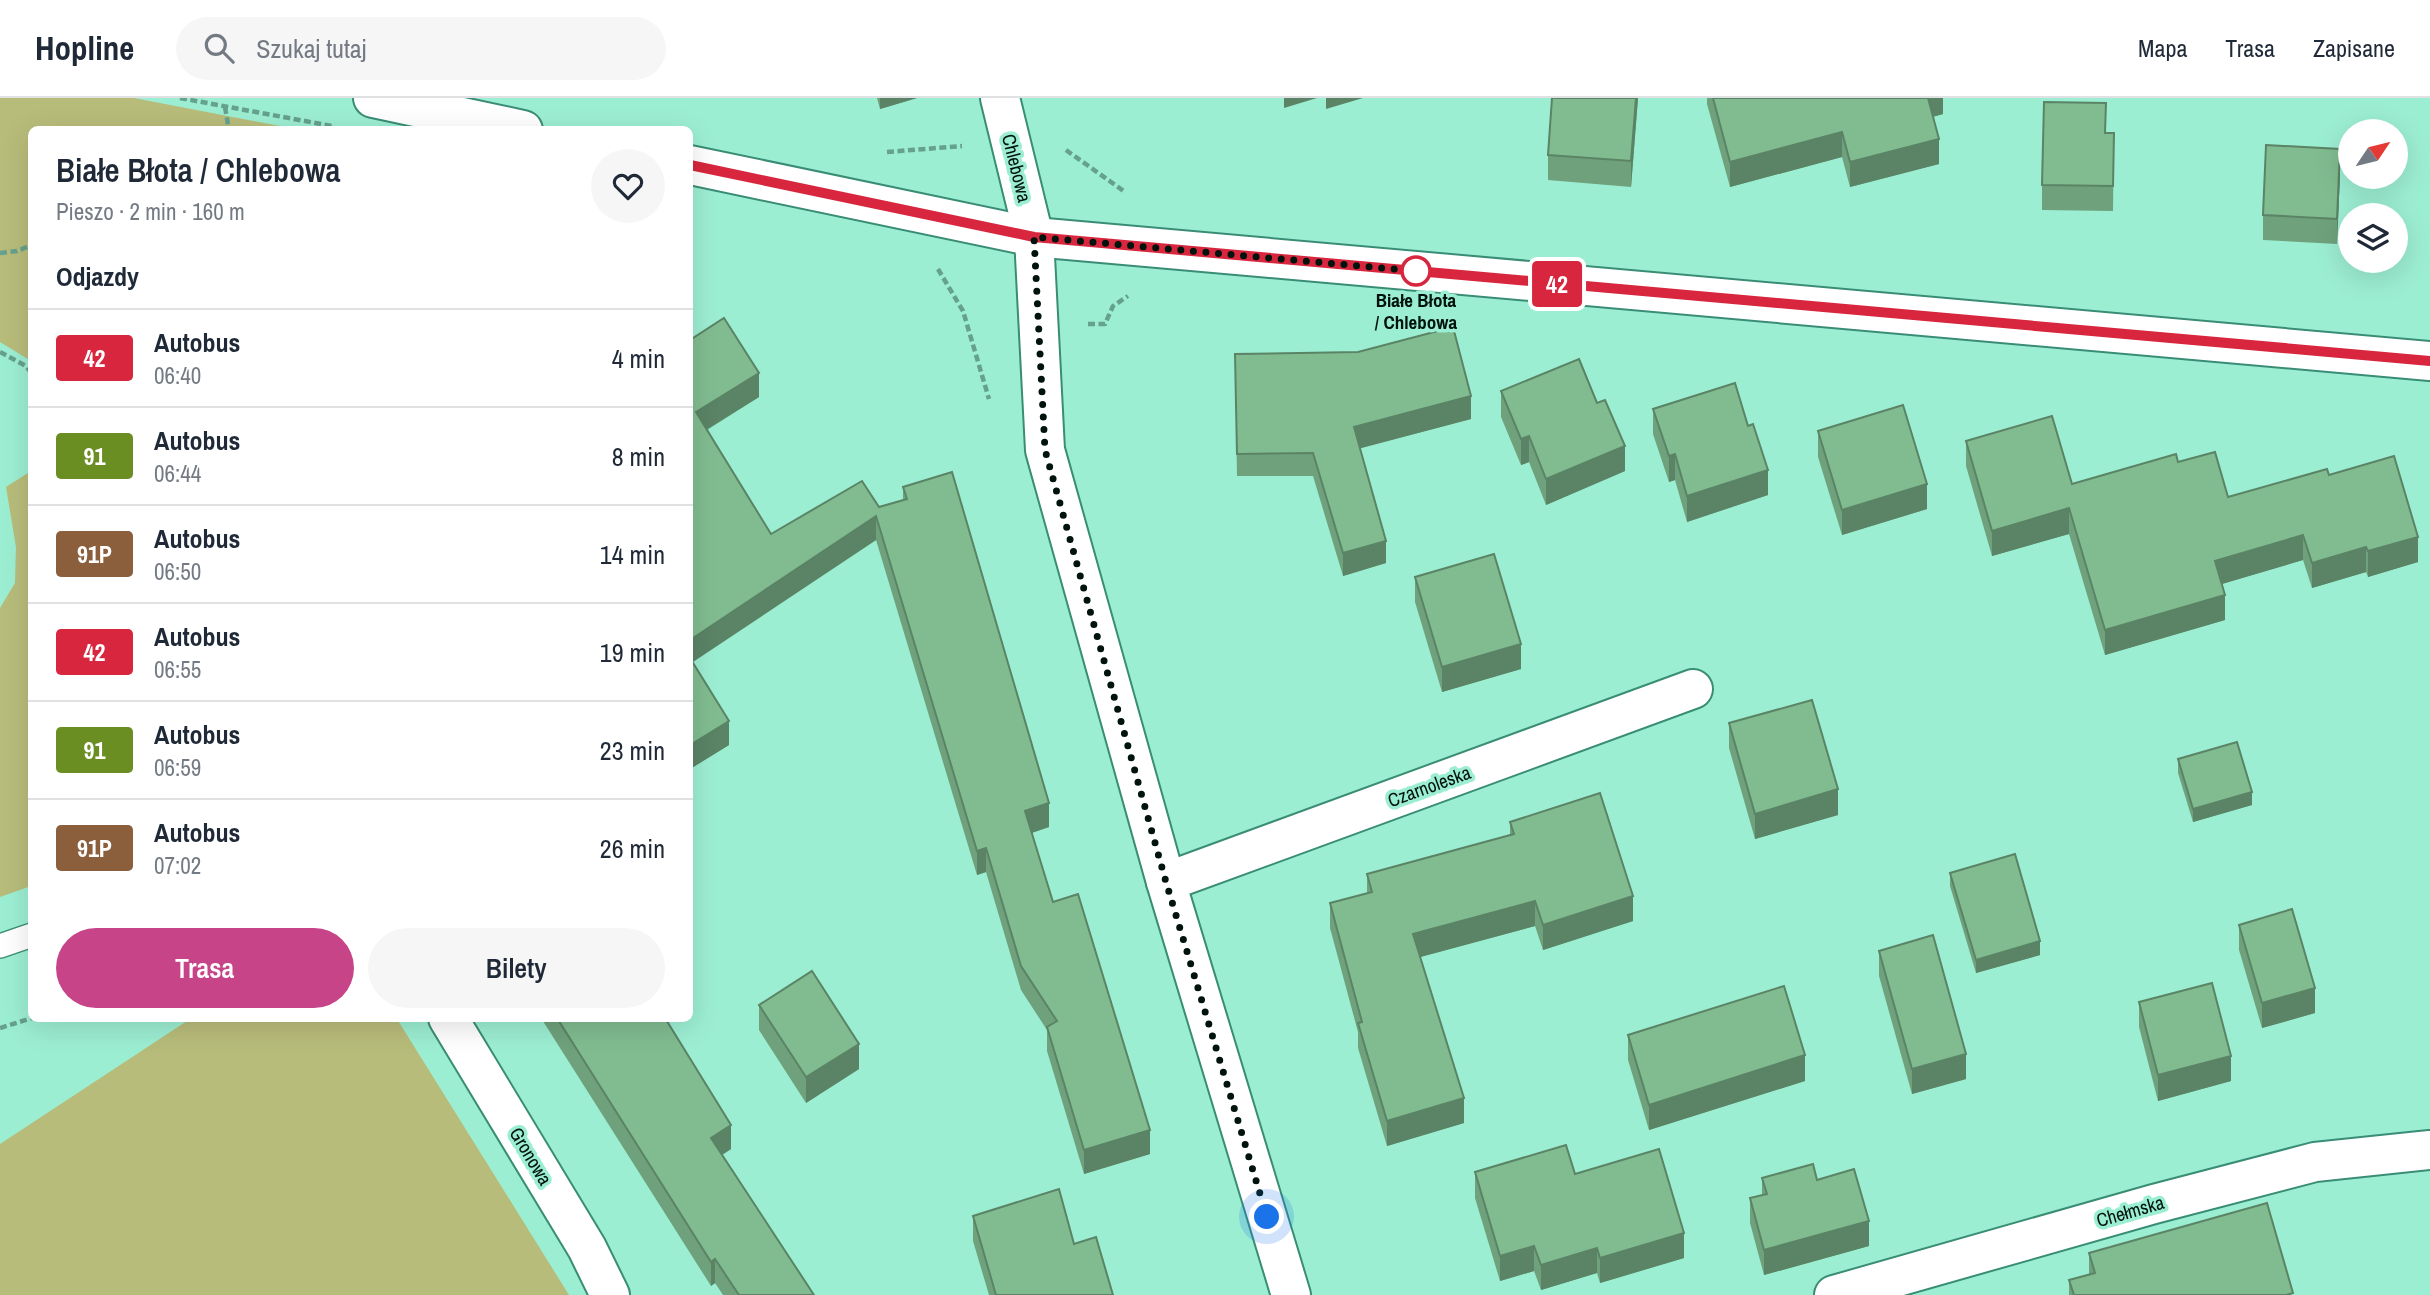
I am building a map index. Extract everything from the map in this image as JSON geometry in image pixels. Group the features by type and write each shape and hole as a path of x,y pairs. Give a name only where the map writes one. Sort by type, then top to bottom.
{"street":[{"path":"373,98 416,118 487,126"},
{"name":"Chlebowa","path":"1000,98 1034,237 1045,450 1166,882 1291,1295"},
{"path":"693,166 1034,237 2430,360"},
{"name":"Czarnoleska","path":"1166,882 1693,689"},
{"name":"Gronowa","path":"450,1022 587,1248 610,1295"},
{"name":"Chełmska","path":"1834,1295 2154,1203 2315,1162 2430,1150"}],"lane":[{"path":"0,946 28,937"}],"path":[{"path":"180,98 330,126"},
{"path":"225,107 228,126"},
{"path":"0,253 28,247"},
{"path":"1038,323 1104,324 1113,306 1136,290"},
{"path":"0,352 28,369"},
{"path":"0,1028 28,1019"}],"green space":[{"path":"0,98 134,98 279,126 28,126 28,359 0,342"},
{"path":"28,473 28,887 0,897 0,608 15,583 16,547 6,487"},
{"path":"185,1022 399,1022 569,1295 0,1295 0,1144"}],"building":[{"path":"1552,98 1636,98 1631,161 1548,155"},
{"path":"1713,98 1928,98 1939,139 1850,162 1842,132 1730,162"},
{"path":"2044,102 2106,103 2105,133 2114,133 2113,186 2042,185"},
{"path":"2266,145 2338,149 2337,219 2263,215"},
{"path":"724,318 759,373 696,412 771,534 862,481 879,507 907,499 903,487 952,472 1049,803 1025,811 1053,902 1078,894 1150,1130 1084,1150 1047,1027 1057,1021 1021,966 986,848 977,851 876,516 693,638 693,338"},
{"path":"1453,327 1471,396 1354,427 1386,541 1343,553 1313,453 1237,454 1235,354 1358,352"},
{"path":"1579,359 1597,403 1605,400 1625,446 1546,479 1529,436 1521,439 1501,391"},
{"path":"1735,383 1748,426 1753,424 1768,470 1687,496 1675,454 1669,456 1653,409"},
{"path":"1903,405 1927,484 1842,510 1818,431"},
{"path":"2052,416 2072,484 2176,454 2178,462 2215,452 2228,497 2327,469 2329,475 2394,456 2418,537 2368,551 2366,547 2312,563 2303,535 2215,561 2225,595 2105,630 2069,508 1992,531 1966,441"},
{"path":"1494,554 1521,644 1442,667 1415,577"},
{"path":"693,663 729,721 693,743"},
{"path":"1812,700 1838,789 1755,814 1729,723"},
{"path":"2237,742 2252,792 2193,809 2178,759"},
{"path":"1600,793 1633,896 1543,925 1535,901 1413,934 1464,1098 1387,1121 1358,1023 1362,1022 1330,903 1372,892 1367,874 1514,834 1510,822"},
{"path":"2015,854 2040,941 1976,960 1950,873"},
{"path":"2292,909 2315,988 2262,1003 2239,925"},
{"path":"1933,935 1966,1054 1912,1069 1879,951"},
{"path":"812,971 859,1044 806,1077 759,1005"},
{"path":"2212,983 2231,1056 2158,1075 2139,1002"},
{"path":"1784,986 1805,1055 1649,1105 1628,1035"},
{"path":"560,1022 667,1022 731,1125 711,1138 814,1295 739,1295 715,1259 711,1262"},
{"path":"1566,1145 1575,1174 1659,1149 1684,1233 1600,1258 1597,1248 1541,1265 1534,1246 1500,1256 1475,1172"},
{"path":"1813,1164 1817,1180 1854,1169 1869,1221 1764,1250 1750,1198 1767,1194 1762,1178"},
{"path":"1059,1189 1074,1244 1096,1237 1113,1295 996,1295 973,1216"},
{"path":"2267,1203 2293,1293 2074,1295 2069,1280 2095,1273 2089,1253"}],"bus line":[{"name":"42","path":"693,166 1034,237 2430,361"}],"place":[{"name":"Białe Błota / Chlebowa","path":"1416,271"}],"route":[{"path":"1267,1217 1166,882 1045,450 1034,237 1416,271"}]}
